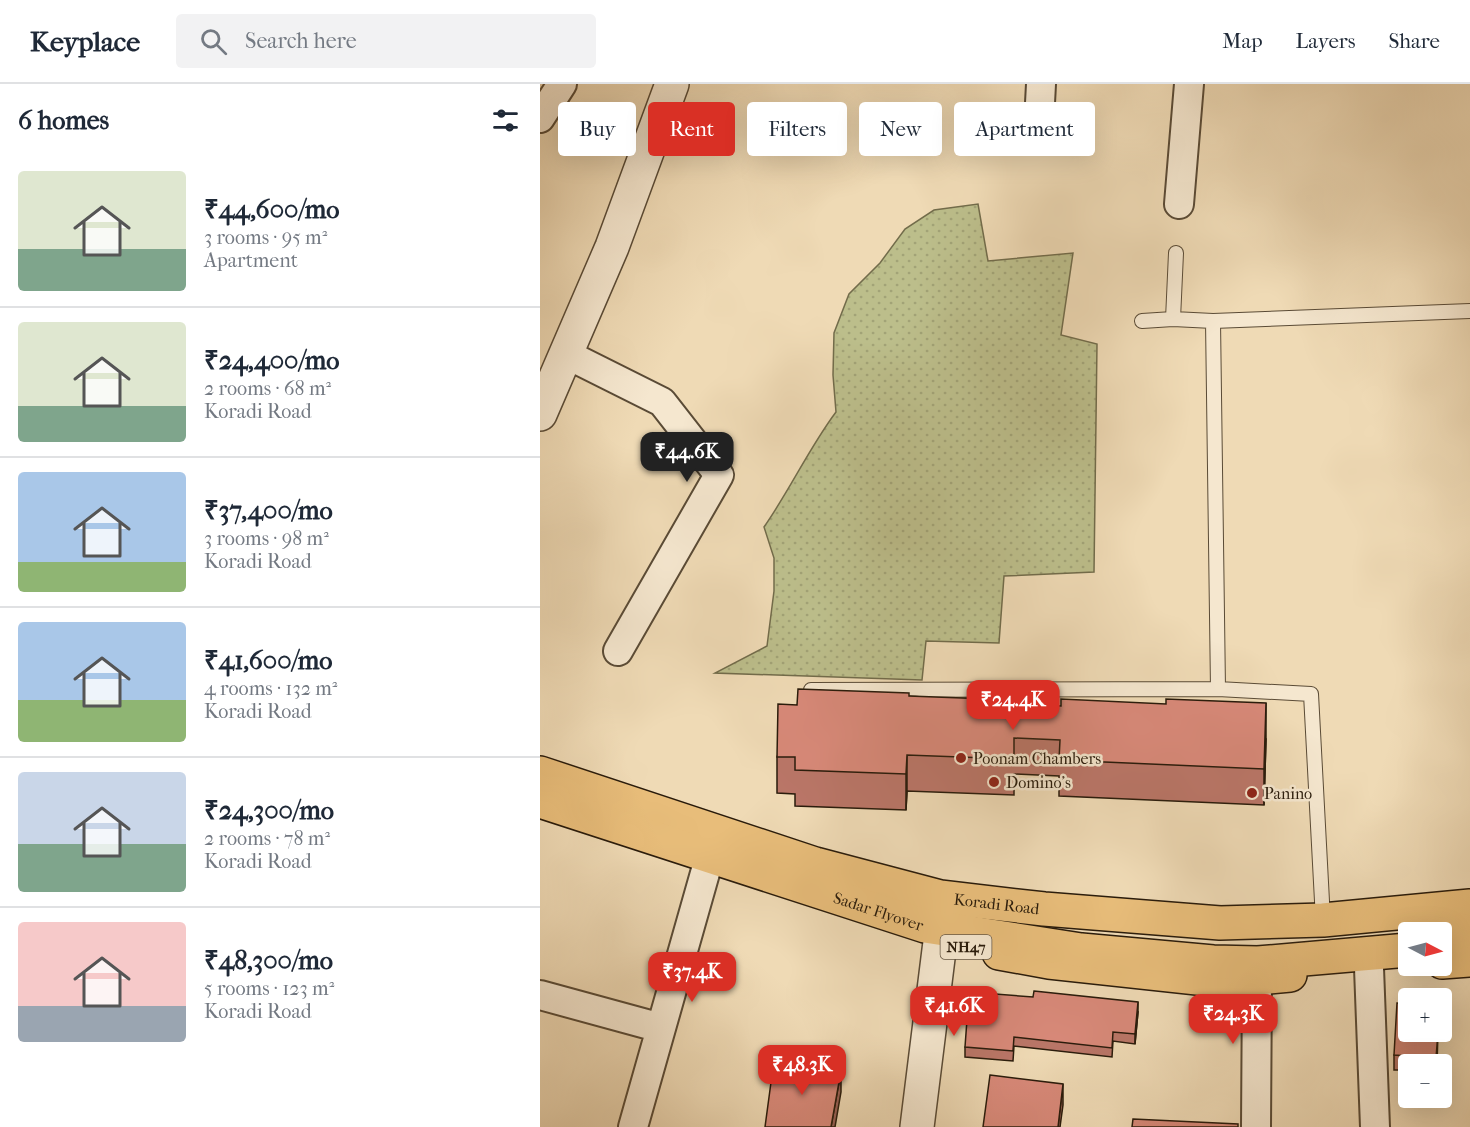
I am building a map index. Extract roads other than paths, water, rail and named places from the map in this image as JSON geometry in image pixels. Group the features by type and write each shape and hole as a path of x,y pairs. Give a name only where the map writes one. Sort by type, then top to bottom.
{"main road":[{"name":"Koradi Road","path":"540,773 815,864 940,897 1044,909 1220,923 1323,920 1470,906"},
{"name":"Sadar Flyover","path":"540,788 911,910 1058,930 1223,945 1398,938"},
{"name":"Sadar Flyover","path":"540,801 925,926 1081,950 1213,962 1258,963 1398,951"},
{"name":"NH47","path":"540,814 940,942 1060,963 1225,981 1398,965"},
{"path":"1452,933 1470,931"},
{"path":"1452,946 1470,944"},
{"path":"1452,961 1470,960"}],"street":[{"path":"540,118 562,84"},
{"path":"540,414 612,247 672,84"},
{"path":"1179,204 1189,84"},
{"path":"566,354 662,402 718,475 618,651"},
{"path":"633,1127 707,866"},
{"path":"917,1127 940,942"},
{"path":"1369,968 1375,1127"},
{"path":"1256,1127 1257,978"},
{"path":"540,995 661,1028"}],"lane":[{"path":"1173,319 1176,253"},
{"path":"1142,321 1173,319 1213,321 1470,311"},
{"path":"1213,321 1218,689"},
{"path":"799,690 1218,689 1311,694 1323,920"}],"place":[{"name":"Poonam Chambers","path":"961,758"},
{"name":"Domino's","path":"994,782"},
{"name":"Panino","path":"1252,793"}]}
